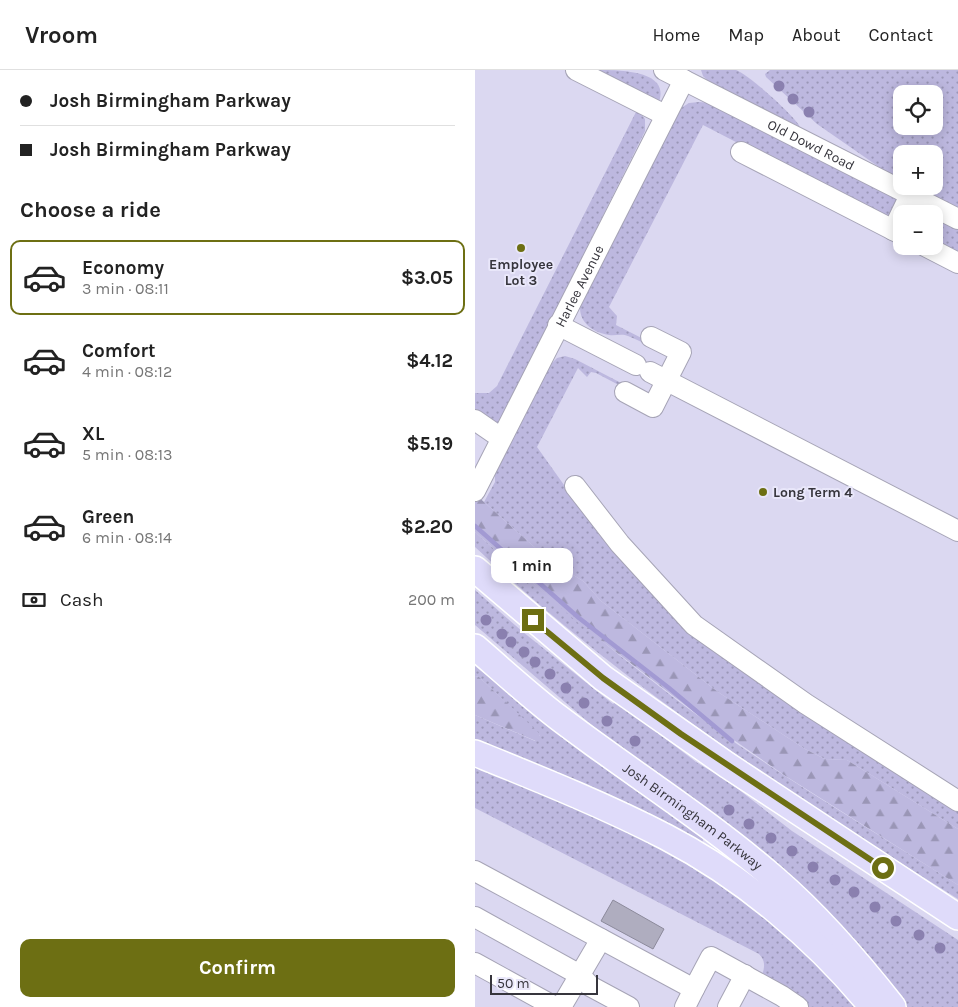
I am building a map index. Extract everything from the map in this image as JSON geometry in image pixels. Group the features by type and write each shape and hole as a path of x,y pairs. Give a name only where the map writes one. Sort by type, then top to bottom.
{"main road":[{"path":"475,569 603,678 712,754 958,917"},
{"name":"Josh Birmingham Parkway","path":"475,647 557,717 774,879 813,915 866,972 893,1007"},
{"path":"475,753 588,800 649,829 723,871 822,952 872,1007"}],"street":[{"path":"576,70 665,115"},
{"name":"Old Dowd Road","path":"664,70 893,186"},
{"name":"Harlee Avenue","path":"475,491 684,80"},
{"path":"741,152 893,230"},
{"path":"906,205 910,195"},
{"name":"Old Dowd Road","path":"910,195 958,219"},
{"path":"942,255 958,264"},
{"path":"558,325 958,531"},
{"path":"651,337 681,352 651,373"},
{"path":"625,392 653,406 651,373"},
{"path":"475,420 499,443"},
{"path":"475,432 499,443"},
{"path":"575,486 619,544 694,625 806,704 958,801"},
{"path":"475,871 694,989"},
{"path":"899,879 958,930"},
{"path":"475,917 580,975 590,986 629,1007"},
{"path":"561,1007 601,939"},
{"path":"685,1007 711,957 745,975 786,1003"},
{"path":"475,963 555,1007"},
{"path":"728,1007 745,975"}],"shaded area":[{"path":"475,70 958,70 958,1007 475,1007"}],"green space":[{"path":"595,70 617,70 641,74 650,78 657,84 660,91 659,102"},
{"path":"701,70 736,70 742,73 781,105 800,127 708,81 703,76"},
{"path":"770,70 958,70 958,209 930,195 943,195 943,145 893,145 893,177 817,124 765,74"},
{"path":"689,103 710,103 913,205 893,205 893,223 703,125 609,307 617,316 616,325 671,353 670,357 626,335 609,335 597,332 583,320 580,309 581,302 681,108"},
{"path":"637,110 645,119 645,131 500,422 496,425 475,417 475,393 489,393 497,386"},
{"path":"943,220 958,228 958,256 943,248"},
{"path":"565,356 575,359 650,398 649,401 596,373 591,372 587,377 578,368 537,447 601,537 690,632 958,810 958,829 847,760 825,759 805,749 718,692 601,601 583,581 549,560 484,502 495,482 495,471 549,366 557,358"},
{"path":"475,494 549,560 583,581 601,601 718,692 805,749 825,759 847,760 958,829 958,885 784,775 698,715 577,622 475,532"},
{"path":"475,532 538,588 669,694 764,762 958,885 958,899 769,777 647,691 588,645 475,547"},
{"path":"475,590 523,632 613,704 616,701 696,762 729,782 792,831 958,940 958,1007 906,1007 881,973 475,625"},
{"path":"475,666 585,755 704,838 701,845 475,746 475,715 535,741 540,735 479,677 475,676"},
{"path":"475,676 479,677 540,734 536,741 475,715"},
{"path":"475,764 679,853 753,903 861,1007 792,1007 757,986 764,966 764,962 759,954 475,808"}],"building":[{"path":"613,900 664,929 653,949 601,921"}],"waterway":[{"path":"475,526 579,618 669,688 732,741"}],"place":[{"name":"Employee Lot 3","path":"521,248"},
{"name":"Long Term 4","path":"763,492"}],"route":[{"path":"533,620 603,678 681,734 883,868"}]}
